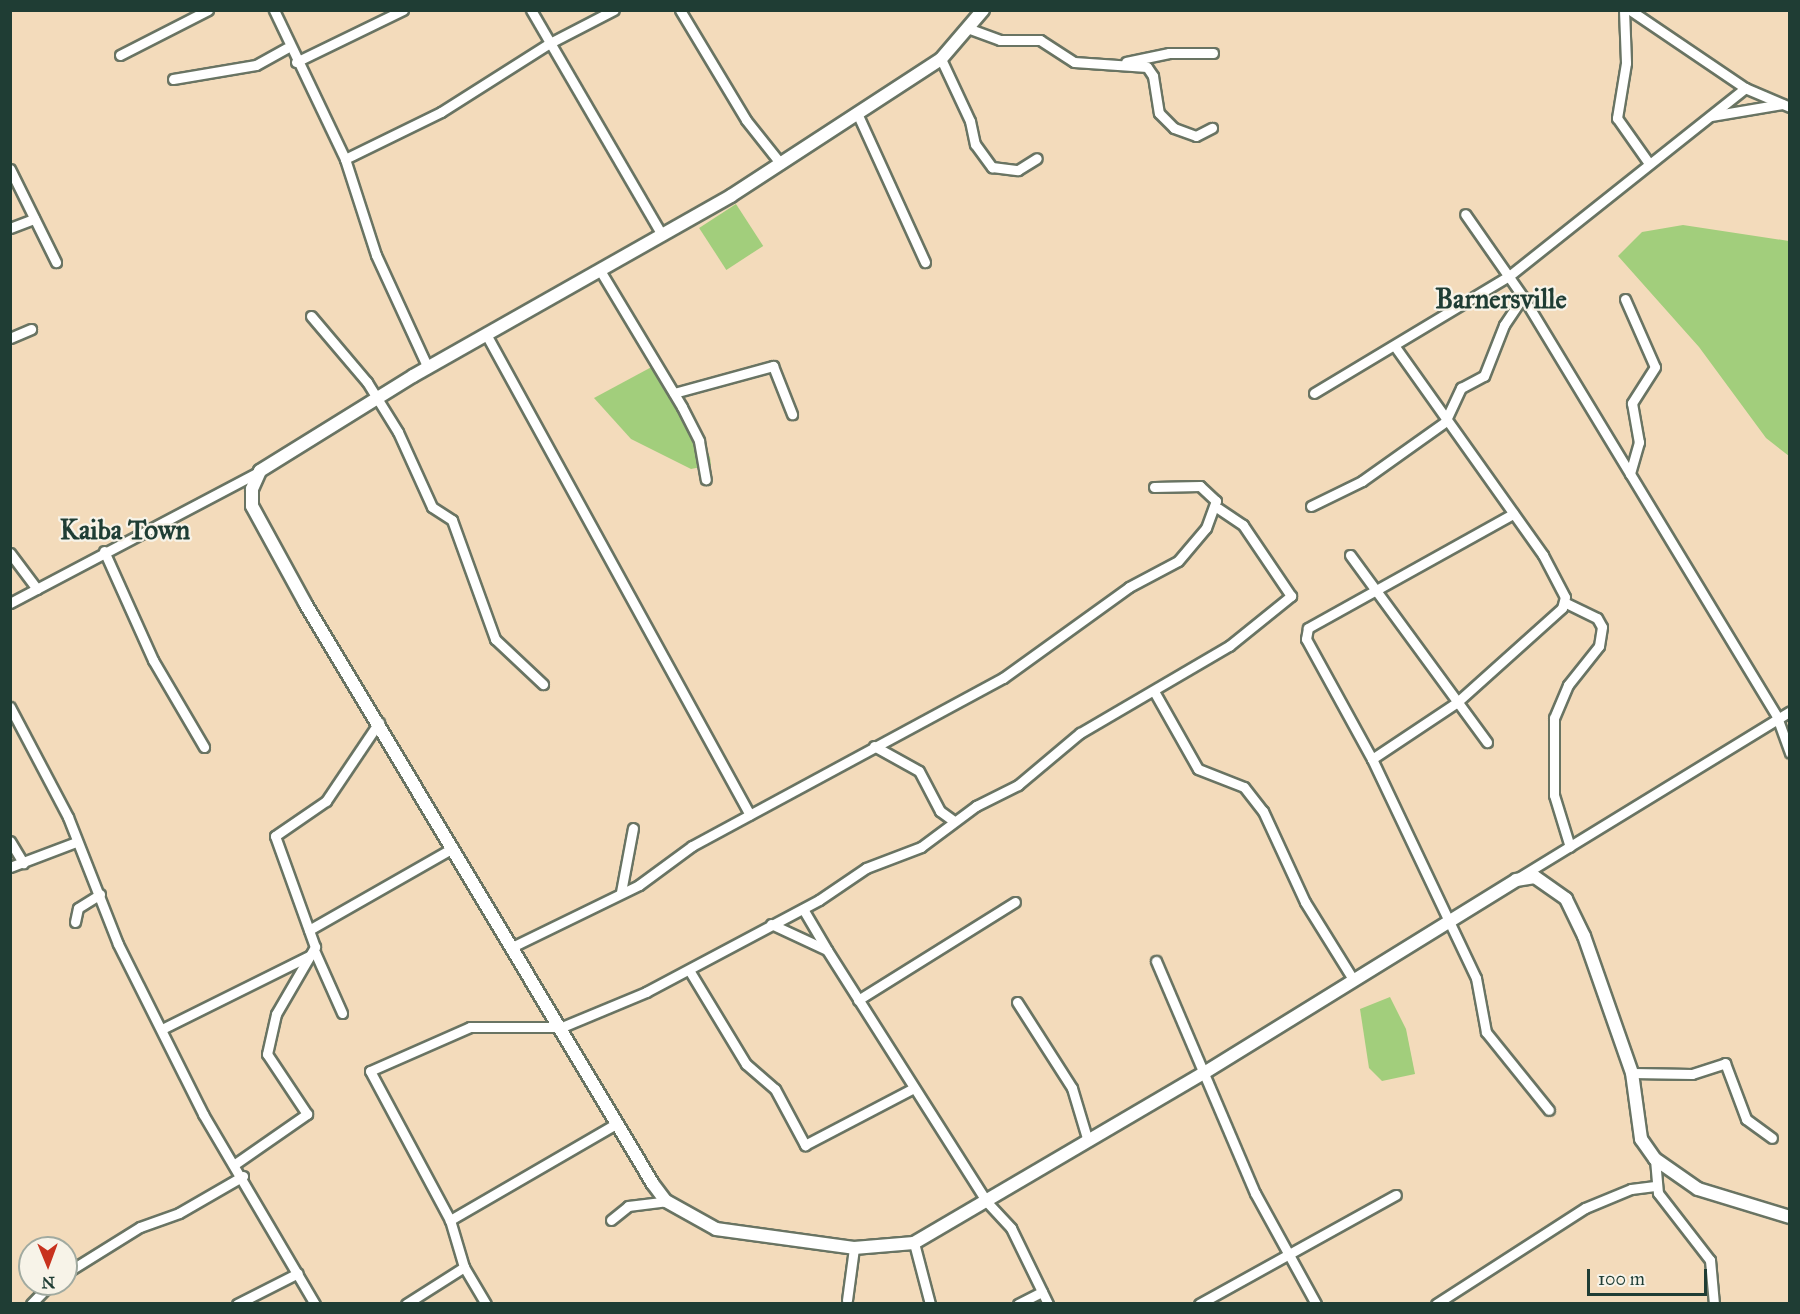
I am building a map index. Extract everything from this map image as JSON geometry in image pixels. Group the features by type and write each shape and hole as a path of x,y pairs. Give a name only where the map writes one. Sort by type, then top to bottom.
{"main road":[{"path":"983,10 970,29 941,59 781,164 601,272 428,368 260,471 252,506 453,848 562,1027 614,1125 666,1201 716,1229 854,1248 914,1243 1087,1138 1203,1073 1450,918 1516,880 1535,878 1566,899 1611,1003 1632,1073 1641,1139 1655,1159 1698,1189 1790,1217"}],"street":[{"path":"120,55 208,10"},
{"path":"274,10 287,48 345,159 376,255 428,368"},
{"path":"296,62 403,10"},
{"path":"531,10 548,44 662,235"},
{"path":"345,159 441,112 548,44 614,10"},
{"path":"680,10 746,120 781,164"},
{"path":"1624,10 1626,63 1617,118 1648,162"},
{"path":"1630,10 1745,88 1786,105"},
{"path":"970,29 1000,40 1040,40 1074,62 1124,63 1147,67 1154,76 1159,113 1174,128 1196,136 1212,128"},
{"path":"173,79 256,65 287,48"},
{"path":"1124,63 1169,53 1213,53"},
{"path":"941,59 970,120 975,144 992,167 1018,171 1037,158"},
{"path":"1314,393 1396,348 1509,276 1566,236 1648,162 1745,88"},
{"path":"1707,117 1786,105"},
{"path":"857,113 925,262"},
{"path":"10,169 56,262"},
{"path":"1465,214 1523,297 1777,717 1790,753"},
{"path":"10,228 34,219"},
{"path":"601,272 674,393 699,441 706,479"},
{"path":"1311,506 1362,481 1445,422 1461,388 1484,376 1504,325 1523,297"},
{"path":"1625,299 1655,367 1632,403 1639,442 1630,474"},
{"path":"311,316 378,399 432,507 452,520 495,639 543,684"},
{"path":"10,338 31,329"},
{"path":"487,336 750,815"},
{"path":"1396,348 1445,422 1556,574 1566,603 1597,618 1602,627 1599,646 1568,685 1554,718 1554,795 1570,847"},
{"path":"674,393 773,366 792,414"},
{"path":"10,603 104,551 260,471"},
{"path":"486,1304 464,1267 450,1220 370,1071 470,1027 562,1027 689,970 771,924 803,909 866,868 921,847 954,821 1018,785 1080,733 1155,693 1229,646 1291,596 1242,525 1218,508 1208,489 1154,487"},
{"path":"512,947 621,892 750,815 1003,678 1129,587 1178,561 1218,508"},
{"path":"1514,514 1305,634 1372,759 1450,918 1476,978 1486,1032 1549,1110"},
{"path":"104,551 153,660 204,747"},
{"path":"10,553 37,590"},
{"path":"1350,555 1375,593 1487,742"},
{"path":"1372,759 1456,703 1566,603"},
{"path":"1155,693 1198,769 1244,788 1257,803 1277,832 1305,902 1353,979"},
{"path":"10,707 100,894 118,944 203,1113 243,1176 315,1304"},
{"path":"1516,880 1790,711"},
{"path":"342,1013 311,953 309,930 274,836 327,801 379,722"},
{"path":"874,746 919,771 940,811 954,821"},
{"path":"621,892 633,828"},
{"path":"10,841 23,863"},
{"path":"10,867 76,842"},
{"path":"309,930 376,897 453,848"},
{"path":"75,922 78,908 100,894"},
{"path":"858,1000 1015,902"},
{"path":"803,909 912,1089 986,1201 1011,1228 1048,1304"},
{"path":"771,924 827,950"},
{"path":"162,1029 311,953"},
{"path":"235,1164 306,1118 267,1054 276,1014 311,953"},
{"path":"1156,961 1255,1193 1316,1304"},
{"path":"689,970 746,1064 775,1089 805,1145 912,1089"},
{"path":"1017,1002 1072,1088 1087,1138"},
{"path":"1632,1073 1692,1074 1725,1063 1746,1119 1772,1138"},
{"path":"450,1220 614,1125"},
{"path":"1655,1159 1657,1186 1671,1215 1710,1260 1714,1304"},
{"path":"78,1266 140,1227 179,1213 243,1176"},
{"path":"1436,1304 1585,1208 1631,1189 1657,1186"},
{"path":"1199,1304 1396,1195"},
{"path":"611,1220 637,1203 666,1201"},
{"path":"914,1243 930,1304"},
{"path":"847,1300 854,1248"},
{"path":"406,1304 464,1267"},
{"path":"237,1304 298,1273"},
{"path":"1018,1304 1042,1292"}],"green space":[{"path":"736,204 763,246 726,270 699,228"},
{"path":"1683,225 1789,241 1789,456 1766,438 1699,347 1618,256 1642,232"},
{"path":"659,363 710,457 711,465 691,469 631,439 594,398"},
{"path":"1390,997 1406,1029 1415,1074 1382,1081 1369,1068 1360,1009"}],"district":[{"name":"Barnersville","path":"1501,299"},
{"name":"Kaiba Town","path":"125,530"}]}
